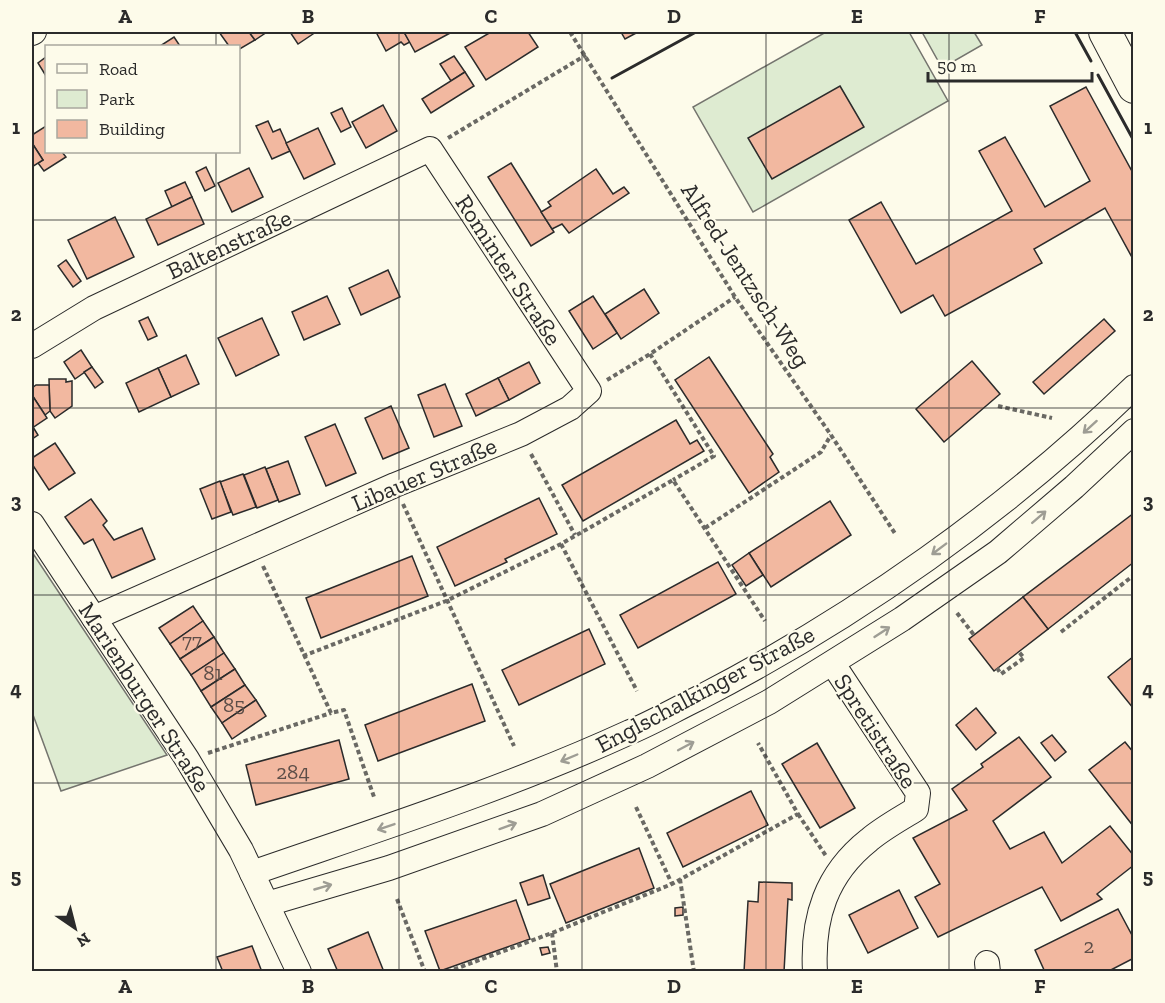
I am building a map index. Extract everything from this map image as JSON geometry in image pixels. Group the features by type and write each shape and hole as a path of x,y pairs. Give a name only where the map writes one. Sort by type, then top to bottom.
{"main road":[{"path":"1105,32 1134,87"}],"street":[{"name":"Baltenstraße","path":"32,346 94,308 430,149"},
{"name":"Rominter Straße","path":"430,149 589,391"},
{"name":"Englschalkinger Straße","path":"252,873 455,803 528,775 632,732 753,670 879,591 948,542 1047,465 1134,387"},
{"name":"Libauer Straße","path":"94,618 395,485 521,434 570,408 589,391"},
{"name":"Englschalkinger Straße","path":"267,904 390,868 542,814 647,766 769,702 902,619 998,552 1074,487 1134,431"},
{"name":"Marienburger Straße","path":"32,524 188,759 242,850 299,972"},
{"name":"Spretistraße","path":"815,972 814,946 817,920 828,890 841,867 869,840 916,809 918,792 833,664"},
{"path":"753,670 747,682 749,693 755,698 769,702"}],"path":[{"name":"Alfred-Jentzsch-Weg","path":"570,32 735,297 831,435 896,535"},
{"path":"430,149 586,55"},
{"path":"589,391 650,354 735,297"},
{"path":"303,656 446,601 561,544 714,456 650,354"},
{"path":"998,406 1052,418"},
{"path":"521,434 575,535"},
{"path":"705,528 820,452 831,435"},
{"path":"673,480 765,621"},
{"path":"395,485 514,746"},
{"path":"561,544 637,691"},
{"path":"254,547 331,713"},
{"path":"1062,632 1134,575"},
{"path":"957,613 974,635"},
{"path":"997,668 1001,674 1024,658 1019,652"},
{"path":"188,759 344,710 374,796"},
{"path":"758,744 798,814 829,860 841,867"},
{"path":"636,807 672,884"},
{"path":"447,972 552,933 672,884 798,814"},
{"path":"680,879 694,972"},
{"path":"397,899 425,972"},
{"path":"552,933 558,972"}],"green space":[{"path":"826,32 909,32 948,101 753,212 693,107"},
{"path":"922,32 974,32 982,45 942,68"},
{"path":"32,552 167,755 61,791 32,712"}],"building":[{"path":"219,32 249,32 255,40 240,49 240,45 228,45"},
{"path":"249,32 267,32 255,40"},
{"path":"290,32 311,32 313,34 298,44"},
{"path":"376,32 404,32 410,42 404,45 401,42 386,51"},
{"path":"404,32 452,32 415,52"},
{"path":"491,32 528,32 538,47 486,80 465,47"},
{"path":"621,32 638,32 625,39"},
{"path":"174,37 179,45 162,45"},
{"path":"454,56 465,72 451,81 440,64"},
{"path":"45,58 45,74 38,63"},
{"path":"465,72 474,86 431,113 422,99"},
{"path":"840,86 864,127 772,179 748,138"},
{"path":"1086,87 1134,175 1134,261 1105,208 1034,249 1042,263 945,316 933,295 901,313 849,220 881,202 916,264 1012,211 979,151 1005,137 1045,207 1090,181 1050,106"},
{"path":"383,105 397,131 366,148 352,122"},
{"path":"342,108 351,127 341,132 331,113"},
{"path":"268,121 273,132 280,129 290,151 272,159 256,126"},
{"path":"45,127 45,153 63,153 66,157 44,171 38,163 43,160 32,143 32,135"},
{"path":"318,128 335,164 304,179 286,143"},
{"path":"32,143 43,160 32,167"},
{"path":"511,163 554,232 531,246 488,177"},
{"path":"206,167 215,186 205,191 196,172"},
{"path":"249,168 263,197 232,212 218,183"},
{"path":"596,169 613,194 624,187 629,193 569,233 562,224 552,229 541,212 551,206 548,202"},
{"path":"185,182 192,197 172,207 165,191"},
{"path":"192,197 204,224 158,245 146,219"},
{"path":"115,217 134,257 87,279 68,240"},
{"path":"66,260 81,281 73,287 58,266"},
{"path":"388,270 400,297 361,315 349,288"},
{"path":"644,289 659,313 621,339 605,314"},
{"path":"327,296 340,324 304,340 292,312"},
{"path":"593,296 617,333 593,349 569,311"},
{"path":"148,317 157,336 148,340 139,321"},
{"path":"262,318 279,355 236,376 218,338"},
{"path":"1104,319 1115,331 1044,394 1033,382"},
{"path":"81,350 92,367 75,379 64,362"},
{"path":"186,355 199,384 171,397 158,368"},
{"path":"709,357 773,454 770,457 779,472 749,493 675,380"},
{"path":"972,361 1000,394 944,442 916,409"},
{"path":"529,362 540,383 509,400 498,378"},
{"path":"92,367 103,382 95,388 84,372"},
{"path":"158,368 171,397 139,412 126,383"},
{"path":"498,378 509,400 476,416 466,394"},
{"path":"49,379 72,381 72,406 55,418 50,411"},
{"path":"445,384 462,426 434,437 418,395"},
{"path":"36,385 49,385 50,411 45,415 32,395 32,388"},
{"path":"32,395 47,418 32,428"},
{"path":"391,406 409,448 383,459 365,418"},
{"path":"676,420 690,444 697,440 704,451 583,521 562,485"},
{"path":"335,424 356,473 326,486 305,437"},
{"path":"32,428 38,435 32,439"},
{"path":"55,443 75,473 49,490 32,464 32,458"},
{"path":"288,461 300,494 279,502 266,469"},
{"path":"265,467 278,500 257,508 244,475"},
{"path":"243,474 256,507 233,515 220,482"},
{"path":"220,481 231,512 212,519 200,489"},
{"path":"539,498 557,534 505,559 507,562 455,586 437,547"},
{"path":"91,499 107,521 103,525 114,540 142,528 155,559 112,578 93,539 84,544 65,517"},
{"path":"830,501 851,535 771,587 749,553"},
{"path":"1134,513 1134,562 1048,629 1023,597"},
{"path":"749,553 763,575 746,586 732,565"},
{"path":"412,556 428,596 321,638 306,598"},
{"path":"718,562 736,594 638,648 620,615"},
{"path":"1023,597 1048,629 994,671 969,639"},
{"path":"193,606 203,621 170,644 159,628"},
{"path":"203,621 214,637 180,659 170,644"},
{"path":"589,629 605,664 519,705 502,670"},
{"path":"214,637 224,653 191,675 180,659"},
{"path":"224,653 235,669 201,691 191,675"},
{"path":"1134,656 1134,707 1133,708 1108,677"},
{"path":"235,669 245,685 211,707 201,691"},
{"path":"472,684 485,721 378,761 365,725"},
{"path":"245,685 256,700 222,723 211,707"},
{"path":"256,700 266,716 232,739 222,723"},
{"path":"976,708 996,733 976,750 956,725"},
{"path":"1052,735 1066,752 1055,761 1041,743"},
{"path":"1019,737 1051,777 993,821 1010,849 1044,832 1062,863 1110,826 1134,856 1134,865 1097,894 1102,899 1061,921 1042,887 938,937 915,897 940,884 913,838 967,810 952,789 983,767 981,764"},
{"path":"339,740 349,779 256,805 246,765"},
{"path":"1125,742 1134,753 1134,827 1089,770"},
{"path":"817,743 855,808 820,828 782,764"},
{"path":"751,791 768,825 683,867 667,833"},
{"path":"639,848 654,888 566,923 550,884"},
{"path":"543,875 550,898 528,905 520,883"},
{"path":"759,882 792,883 792,900 788,899 784,972 744,972 748,901 758,902"},
{"path":"899,890 918,928 868,953 849,915"},
{"path":"516,900 530,939 440,971 425,931"},
{"path":"683,907 683,915 675,916 675,908"},
{"path":"1118,909 1134,939 1134,958 1107,972 1045,972 1035,950"},
{"path":"368,932 384,972 338,972 328,949"},
{"path":"252,946 262,972 223,972 217,957"},
{"path":"548,947 550,953 542,955 540,948"}],"wall":[{"path":"612,78 696,32"},
{"path":"1075,32 1091,61"},
{"path":"1098,75 1134,141"}]}
